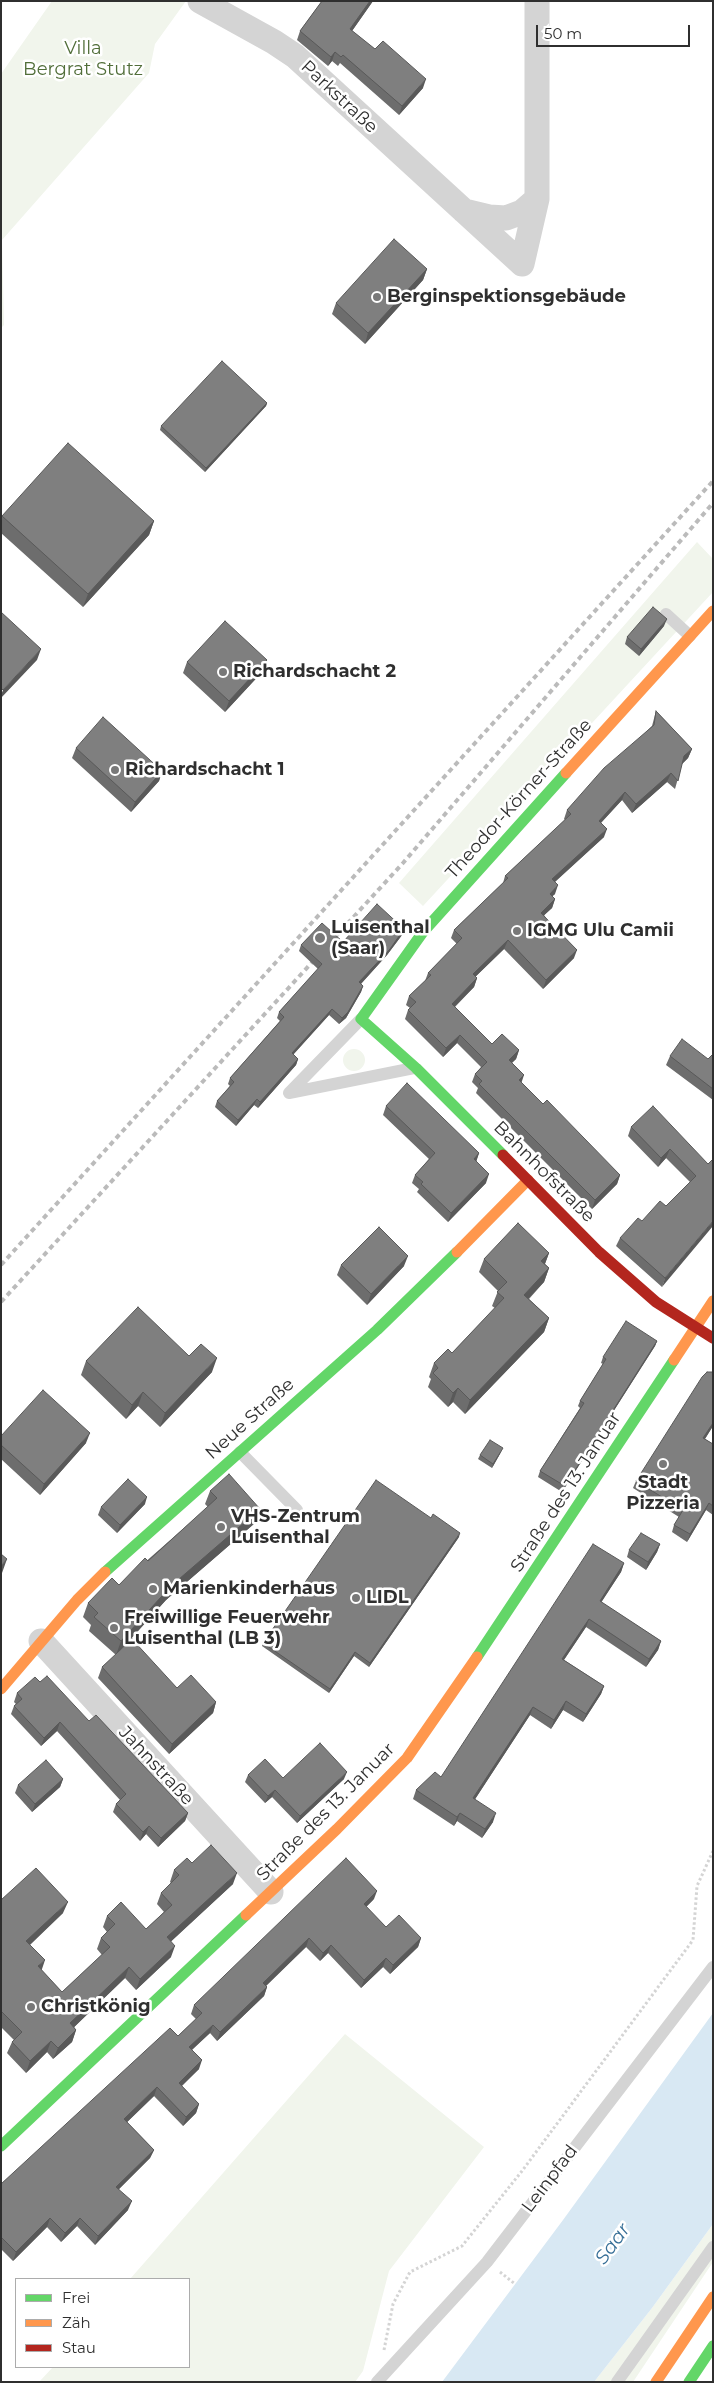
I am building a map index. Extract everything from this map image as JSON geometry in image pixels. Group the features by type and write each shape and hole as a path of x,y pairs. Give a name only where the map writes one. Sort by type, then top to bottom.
{"main road":[{"name":"Theodor-Körner-Straße","path":"361,1019 423,932 713,611"},
{"name":"Bahnhofstraße","path":"361,1019 416,1068 599,1252 647,1295 713,1338"},
{"name":"Neue Straße","path":"1,1689 41,1641 101,1576 435,1275 528,1180"},
{"name":"Straße des 13. Januar","path":"1,2146 372,1796 422,1738 713,1301"},
{"path":"656,2382 713,2297"},
{"path":"689,2382 713,2346"}],"street":[{"name":"Parkstraße","path":"200,1 274,42 295,56 522,264 537,199 537,1"},
{"name":"Parkstraße","path":"464,211 489,217 506,218 522,212 537,199"},
{"name":"Jahnstraße","path":"41,1641 271,1892"}],"lane":[{"path":"666,614 690,636"},
{"path":"361,1019 289,1093 416,1068"},
{"path":"240,1452 297,1510"},
{"name":"Leinpfad","path":"378,2381 487,2262 713,1967"},
{"path":"617,2382 713,2247"}],"path":[{"path":"378,2381 393,2304 410,2272 462,2246 522,2171 693,1940 697,1886 713,1851"}],"green space":[{"name":"Villa Bergrat Stutz","path":"52,1 186,1 155,44 149,73 2,240 4,325 1,328 1,74"},
{"path":"697,542 713,559 713,592 423,906 399,883"},
{"path":"354,1049 362,1052 365,1060 362,1068 354,1071 346,1068 343,1060 346,1052"},
{"path":"345,2034 484,2147 389,2271 363,2371 355,2382 39,2382 52,2368 190,2368 190,2278 131,2278"},
{"path":"713,2224 713,2262 633,2382 594,2382 652,2308"}],"water":[{"name":"Saar","path":"713,2013 713,2224 652,2308 594,2382 442,2382 563,2220"}],"building":[{"path":"322,1 370,1 350,29 375,49 383,41 426,79 402,106 343,55 341,57 335,52 331,57 300,31"},
{"name":"Berginspektionsgebäude","path":"394,239 427,269 368,333 336,303"},
{"path":"222,361 267,403 206,468 161,426"},
{"path":"68,443 154,521 88,594 2,516"},
{"path":"653,607 667,619 641,649 627,637"},
{"path":"1,612 41,649 3,690 1,688"},
{"name":"Richardschacht 2","path":"225,621 267,660 229,701 187,662"},
{"path":"656,711 692,749 684,756 678,781 671,773 636,804 625,792 599,821 607,829 552,879 558,885 550,894 555,899 541,913 577,950 546,980 508,940 473,974 477,978 452,1004 492,1044 502,1034 519,1050 509,1060 524,1075 519,1080 543,1104 547,1100 620,1175 595,1200 479,1084 482,1081 475,1074 487,1062 460,1035 446,1048 408,1010 416,1002 409,996 431,975 428,973 462,938 454,930 508,878 505,876 571,814 567,810 604,768 654,725"},
{"name":"Richardschacht 1","path":"103,717 162,771 135,802 76,748"},
{"path":"377,904 404,929 390,949 359,982 363,986 348,1012 342,1018 332,1009 292,1053 298,1059 260,1102 257,1099 238,1120 217,1101 234,1082 230,1078 284,1017 279,1012 322,964 301,945 322,923 343,942"},
{"path":"682,1039 708,1059 713,1054 713,1089 670,1056"},
{"path":"407,1083 479,1153 474,1159 489,1174 451,1213 421,1184 423,1182 415,1175 435,1153 386,1106"},
{"path":"653,1106 708,1164 713,1159 713,1221 665,1278 620,1238 638,1218 642,1221 660,1201 666,1206 696,1176 670,1149 661,1158 631,1127"},
{"path":"518,1223 549,1253 541,1261 549,1268 524,1295 549,1318 470,1400 458,1388 453,1393 433,1373 438,1368 434,1363 448,1349 452,1353 504,1298 497,1292 507,1282 484,1259"},
{"path":"379,1227 408,1256 371,1294 341,1265"},
{"path":"138,1307 189,1356 201,1344 217,1358 165,1413 143,1392 132,1405 86,1361"},
{"path":"626,1321 657,1341 565,1486 540,1471 584,1403 580,1401 606,1359 603,1357"},
{"path":"707,1372 713,1372 713,1423 703,1438 713,1444 713,1506 709,1503 690,1534 674,1525 683,1510 636,1481"},
{"path":"43,1390 90,1433 44,1484 1,1445 1,1436"},
{"path":"490,1440 503,1448 493,1464 480,1455"},
{"path":"229,1474 260,1509 171,1586 121,1641 94,1617 98,1613 88,1603 112,1578 119,1585 145,1558 148,1561 217,1498 210,1491"},
{"path":"128,1479 147,1497 120,1525 101,1507"},
{"name":"LIDL","path":"376,1480 431,1518 433,1514 460,1533 370,1663 355,1652 330,1689 263,1643"},
{"path":"641,1533 660,1544 648,1562 629,1550"},
{"path":"593,1544 624,1563 600,1601 661,1641 649,1659 589,1619 562,1659 604,1686 586,1714 566,1701 554,1720 533,1707 473,1798 496,1813 485,1829 460,1813 457,1817 416,1790 435,1772 441,1777"},
{"path":"1,1554 7,1559 1,1566"},
{"path":"132,1639 177,1688 191,1675 216,1702 172,1744 102,1667"},
{"path":"47,1676 89,1721 96,1715 188,1813 161,1838 149,1826 143,1832 116,1804 126,1794 60,1722 44,1738 14,1706 22,1699 17,1693 35,1677 40,1682"},
{"path":"320,1743 347,1772 300,1816 275,1790 268,1796 248,1775 265,1759 283,1778"},
{"path":"46,1760 63,1779 35,1804 18,1785"},
{"path":"211,1845 237,1873 167,1937 175,1946 140,1979 129,1967 70,2023 76,2030 58,2048 51,2041 30,2061 12,2042 22,2032 1,2011 1,1900 36,1868 68,1902 26,1941 45,1960 38,1966 62,1992 110,1947 101,1938 115,1924 107,1916 121,1902 146,1929 172,1905 161,1893 179,1875 174,1870 187,1858 192,1863"},
{"path":"346,1858 377,1891 364,1904 386,1927 399,1915 421,1938 393,1965 386,1958 364,1980 331,1945 323,1953 309,1938 263,1983 267,1987 220,2032 213,2025 189,2047 202,2060 179,2083 199,2104 186,2117 157,2087 124,2119 154,2150 116,2187 132,2201 98,2236 80,2218 65,2233 50,2218 16,2252 1,2238 1,2184 170,2028 178,2036 202,2013 194,2005"}],"railway":[{"path":"1,1265 713,481"},
{"path":"1,1302 403,863 713,503"}],"traffic: fast":[{"path":"503,1155 416,1068 361,1019 423,932 566,773"},
{"path":"105,1572 377,1330 457,1252"},
{"path":"477,1657 674,1360"},
{"path":"1,2146 246,1915"},
{"path":"689,2382 713,2346"}],"traffic: slow":[{"path":"566,773 713,611"},
{"path":"457,1252 528,1180"},
{"path":"674,1360 713,1301"},
{"path":"1,1689 77,1600 105,1572"},
{"path":"246,1915 337,1829 407,1758 477,1657"},
{"path":"656,2382 713,2297"}],"traffic: jam":[{"path":"503,1155 599,1252 656,1302 713,1338"}],"place":[{"name":"Berginspektionsgebäude","path":"377,297"},
{"name":"Richardschacht 2","path":"223,672"},
{"name":"Richardschacht 1","path":"115,770"},
{"name":"IGMG Ulu Camii","path":"517,931"},
{"name":"Luisenthal (Saar)","path":"320,938"},
{"name":"Stadt Pizzeria","path":"663,1464"},
{"name":"VHS-Zentrum Luisenthal","path":"221,1527"},
{"name":"Marienkinderhaus","path":"153,1589"},
{"name":"LIDL","path":"356,1598"},
{"name":"Freiwillige Feuerwehr Luisenthal (LB 3)","path":"114,1628"},
{"name":"Christkönig","path":"31,2007"}]}
